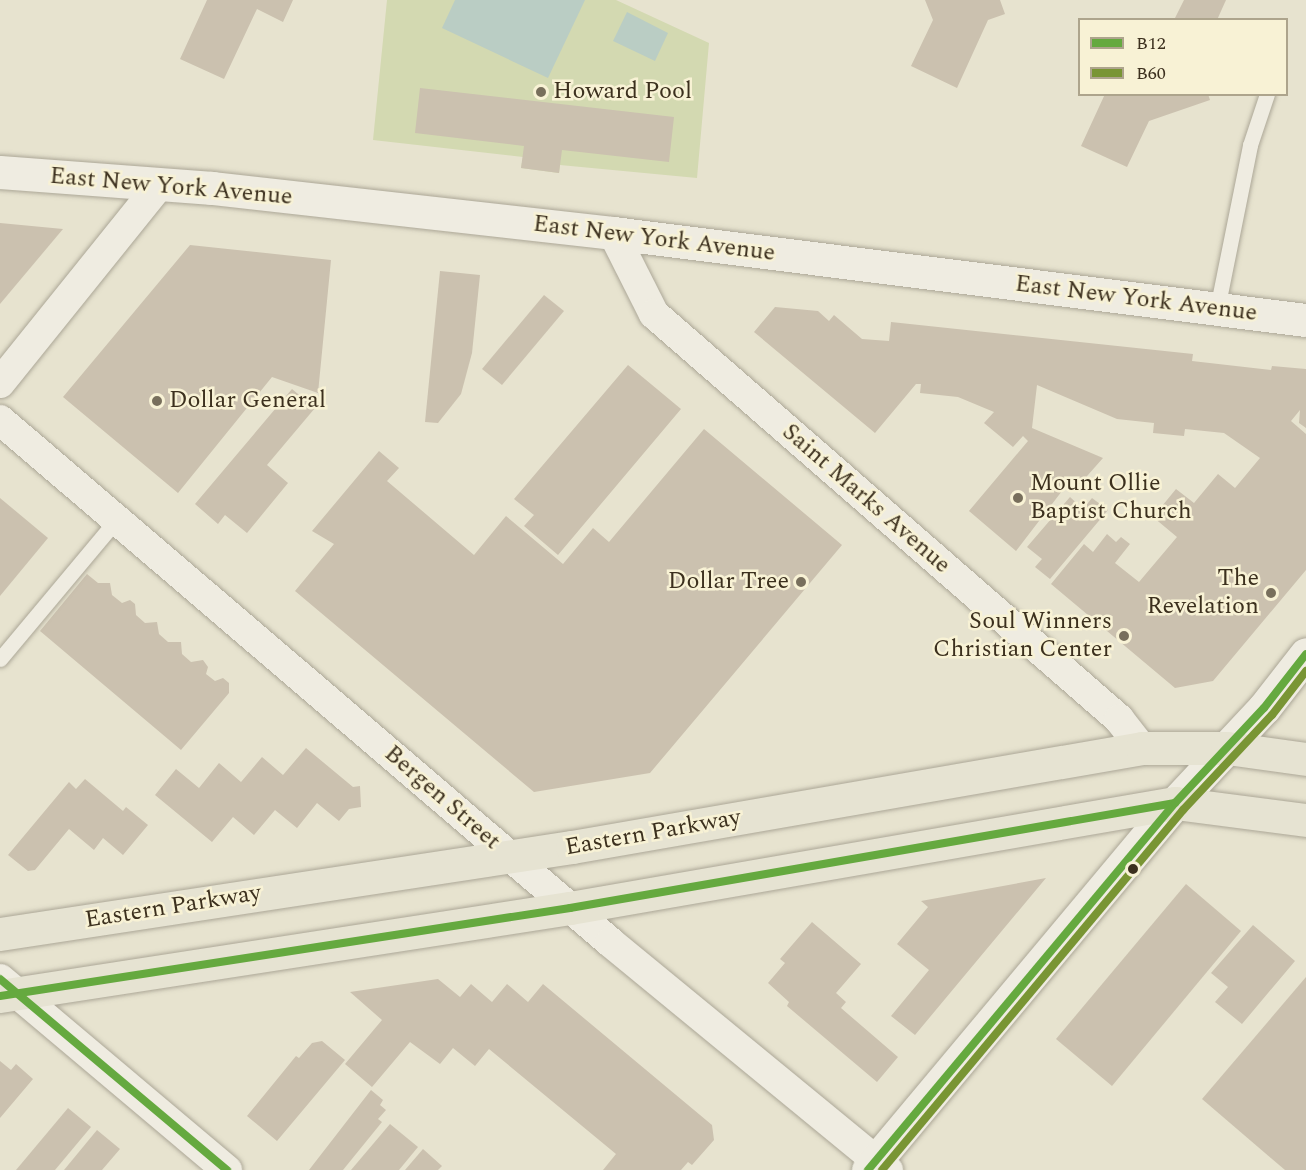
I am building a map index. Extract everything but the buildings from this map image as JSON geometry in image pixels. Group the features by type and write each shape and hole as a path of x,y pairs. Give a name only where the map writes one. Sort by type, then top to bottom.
{"main road":[{"name":"East New York Avenue","path":"0,172 160,184 613,232 1306,320"},
{"path":"877,1167 1175,803 1227,748 1306,654"},
{"name":"Eastern Parkway","path":"0,934 510,857 1142,748 1227,748 1306,759"},
{"path":"6,990 570,908 1175,803 1306,820"}],"street":[{"path":"0,383 160,184"},
{"name":"Saint Marks Avenue","path":"613,232 654,314 1119,719 1142,748"},
{"name":"Bergen Street","path":"0,420 510,857 877,1167"},
{"path":"6,990 227,1170"}],"lane":[{"path":"1217,309 1250,145 1266,96"},
{"path":"0,659 117,519"}],"green space":[{"name":"Howard Pool","path":"387,0 616,0 709,43 697,178 560,165 559,173 521,168 523,157 373,140"}],"shaded area":[{"path":"455,0 585,0 548,78 442,28"},
{"path":"627,12 668,33 655,61 613,41"}],"transit line":[{"name":"B12","path":"868,1170 1175,803 1264,708 1306,654"},
{"name":"B60","path":"882,1170 1183,810 1272,715 1306,671"},
{"name":"B12","path":"0,996 570,908 1175,803"},
{"name":"B12","path":"0,979 227,1170"}],"place":[{"name":"Howard Pool","path":"541,92"},
{"name":"Dollar General","path":"157,401"},
{"name":"Mount Ollie Baptist Church","path":"1018,498"},
{"name":"Dollar Tree","path":"801,582"},
{"name":"The Revelation","path":"1271,593"},
{"name":"Soul Winners Christian Center","path":"1124,636"}]}
